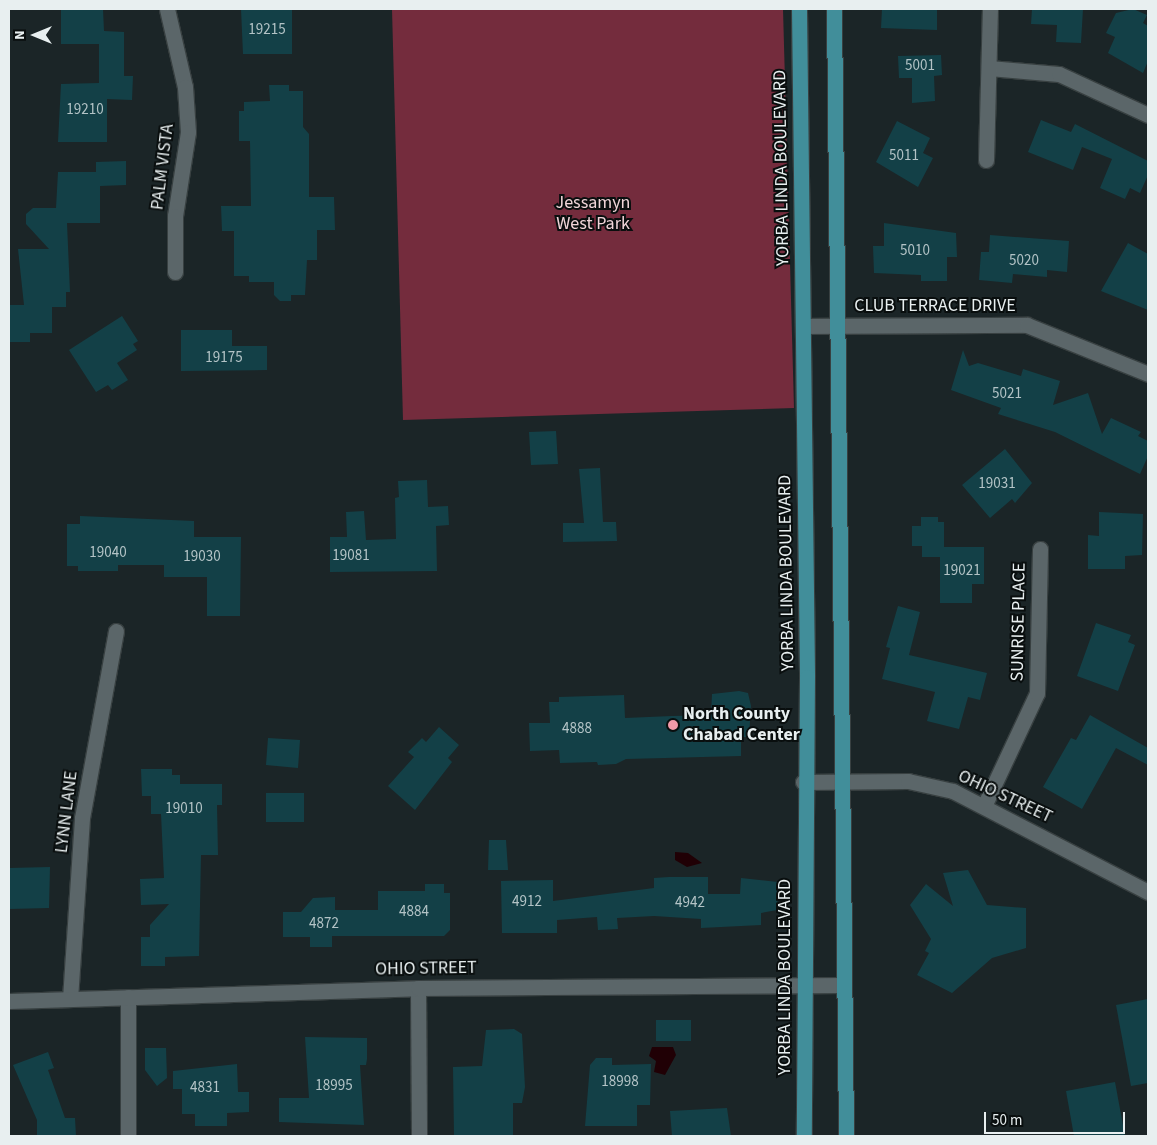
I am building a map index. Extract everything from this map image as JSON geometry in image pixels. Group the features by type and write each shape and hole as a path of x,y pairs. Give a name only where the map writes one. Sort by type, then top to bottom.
{"main road":[{"name":"YORBA LINDA BOULEVARD","path":"799,9 807,677 803,782 804,1136"},
{"path":"834,9 846,1136"}],"street":[{"name":"PALM VISTA","path":"167,9 186,87 188,132 175,216 175,272"},
{"path":"986,160 990,9"},
{"path":"989,68 1059,74 1148,114"},
{"name":"CLUB TERRACE DRIVE","path":"802,326 1027,325 1148,374"},
{"name":"SUNRISE PLACE","path":"985,804 1036,693 1040,549"},
{"name":"LYNN LANE","path":"70,999 82,818 116,631"},
{"name":"OHIO STREET","path":"803,782 908,782 953,791 985,804 1148,892"},
{"name":"OHIO STREET","path":"9,1001 418,988 844,985"},
{"path":"418,988 419,1136"},
{"path":"128,997 128,1136"}],"green space":[{"name":"Jessamyn West Park","path":"392,9 783,9 794,408 403,420"}],"shaded area":[{"path":"675,852 688,853 702,863 687,867 675,860"},
{"path":"652,1047 673,1047 676,1055 665,1075 654,1072 656,1061 649,1056"}],"building":[{"path":"61,9 103,9 104,31 124,32 124,76 133,76 132,100 107,99 107,142 58,142 61,84 99,83 99,44 61,44"},
{"path":"241,9 292,9 292,54 243,54"},
{"path":"882,9 937,9 937,30 881,28"},
{"path":"1032,9 1083,9 1081,43 1056,42 1057,25 1031,24"},
{"path":"1133,9 1147,15 1143,23 1148,26 1148,61 1143,73 1108,53 1115,37 1106,33 1116,13"},
{"path":"941,55 942,75 934,76 935,101 912,103 912,78 899,78 898,56"},
{"path":"269,85 289,85 289,91 303,91 303,127 309,134 309,197 334,197 335,230 317,230 317,260 307,260 305,295 291,295 291,301 280,301 274,295 274,282 249,282 249,276 234,276 234,231 222,231 221,206 251,206 250,141 239,141 239,111 244,111 244,102 270,101"},
{"path":"1041,120 1071,132 1075,124 1148,161 1148,175 1140,193 1130,188 1125,199 1100,188 1112,159 1082,147 1073,170 1028,152"},
{"path":"897,121 930,138 923,153 933,158 918,187 876,162"},
{"path":"126,161 126,185 100,186 100,223 67,223 70,292 66,292 66,307 52,307 52,333 30,333 30,342 9,342 9,305 24,305 18,249 49,249 26,224 26,214 33,208 56,208 58,172 96,172 96,162"},
{"path":"884,223 956,233 957,257 947,257 947,281 921,281 921,275 874,273 873,246 884,246"},
{"path":"990,235 1069,241 1067,272 1047,270 1047,277 1013,274 1012,283 979,280 981,252 989,252"},
{"path":"1128,243 1148,254 1148,310 1101,291"},
{"path":"122,316 138,341 133,344 137,350 117,363 128,380 112,390 108,385 96,392 69,350"},
{"path":"181,330 232,330 232,346 267,346 267,370 181,371"},
{"path":"963,350 969,366 978,363 1021,376 1023,369 1060,381 1053,405 1088,393 1102,434 1111,418 1141,432 1138,436 1148,441 1148,456 1140,474 1055,432 998,414 1001,408 951,390"},
{"path":"556,431 558,464 531,465 529,432"},
{"path":"1005,449 1032,483 1015,503 1012,499 990,518 962,485"},
{"path":"600,468 603,522 616,522 617,541 563,542 563,523 584,523 579,469"},
{"path":"427,480 428,507 448,506 449,525 436,526 437,571 330,572 330,537 347,537 346,512 364,511 366,540 396,539 395,498 399,497 398,481"},
{"path":"1099,512 1143,514 1142,555 1125,556 1125,569 1088,569 1088,535 1099,536"},
{"path":"80,516 194,521 194,537 241,537 240,616 207,616 207,577 164,577 164,565 118,565 118,571 78,571 78,566 67,566 67,524 80,524"},
{"path":"921,517 938,517 938,522 944,522 944,547 984,547 984,584 972,584 972,603 940,603 940,557 922,557 922,546 912,546 912,526 921,526"},
{"path":"898,606 920,612 909,655 987,673 980,700 968,697 959,729 927,721 935,692 882,679 890,648 886,647"},
{"path":"1096,623 1131,635 1128,642 1135,645 1118,691 1077,676"},
{"path":"739,691 748,693 751,706 749,737 741,737 741,756 626,759 616,764 598,765 597,762 560,763 559,750 530,751 529,723 550,723 549,702 559,702 559,697 624,695 625,718 711,715 712,694"},
{"path":"1090,715 1148,748 1148,765 1116,748 1082,809 1043,787 1071,738 1076,740"},
{"path":"439,727 459,745 448,758 452,762 415,810 388,786 414,757 408,752 422,738 426,742"},
{"path":"268,738 300,740 298,768 266,765"},
{"path":"141,769 172,769 172,775 180,775 180,784 222,784 222,805 217,805 218,855 201,855 199,956 165,957 165,966 141,966 141,937 150,937 150,925 169,904 141,905 140,879 164,878 161,814 151,814 151,796 142,796"},
{"path":"266,793 304,793 304,822 266,822"},
{"path":"489,840 506,840 508,870 488,870"},
{"path":"50,867 49,908 9,909 9,868"},
{"path":"968,870 987,905 1026,908 1026,948 992,958 952,993 917,975 929,953 925,951 931,939 910,905 926,884 953,906 943,873"},
{"path":"708,877 708,894 740,894 741,878 778,882 777,910 761,913 761,925 701,928 701,919 654,916 617,918 618,929 598,930 597,917 557,920 557,933 502,933 501,881 553,880 553,901 654,888 654,878"},
{"path":"425,884 444,884 444,893 450,893 450,930 444,936 332,936 332,947 310,947 310,937 283,937 283,912 301,912 313,898 335,897 335,910 378,910 378,891 425,891"},
{"path":"1148,999 1148,1083 1131,1086 1116,1005"},
{"path":"656,1020 691,1020 691,1041 656,1041"},
{"path":"514,1029 522,1034 525,1087 522,1103 513,1103 513,1136 454,1136 453,1067 482,1066 486,1030"},
{"path":"305,1037 367,1038 366,1065 360,1065 364,1125 279,1122 279,1098 309,1098"},
{"path":"145,1048 166,1048 167,1078 157,1086 145,1070"},
{"path":"48,1052 54,1068 48,1070 65,1118 75,1118 76,1136 37,1136 37,1120 13,1065"},
{"path":"596,1058 612,1058 612,1065 651,1064 650,1105 637,1105 637,1126 585,1126 590,1065"},
{"path":"237,1064 238,1092 249,1092 249,1112 227,1113 227,1126 195,1126 195,1114 182,1114 182,1089 173,1089 173,1071"},
{"path":"1115,1082 1125,1136 1074,1136 1066,1091"},
{"path":"727,1108 731,1136 672,1136 670,1111"}],"place":[{"name":"North County Chabad Center","path":"673,725"}]}
